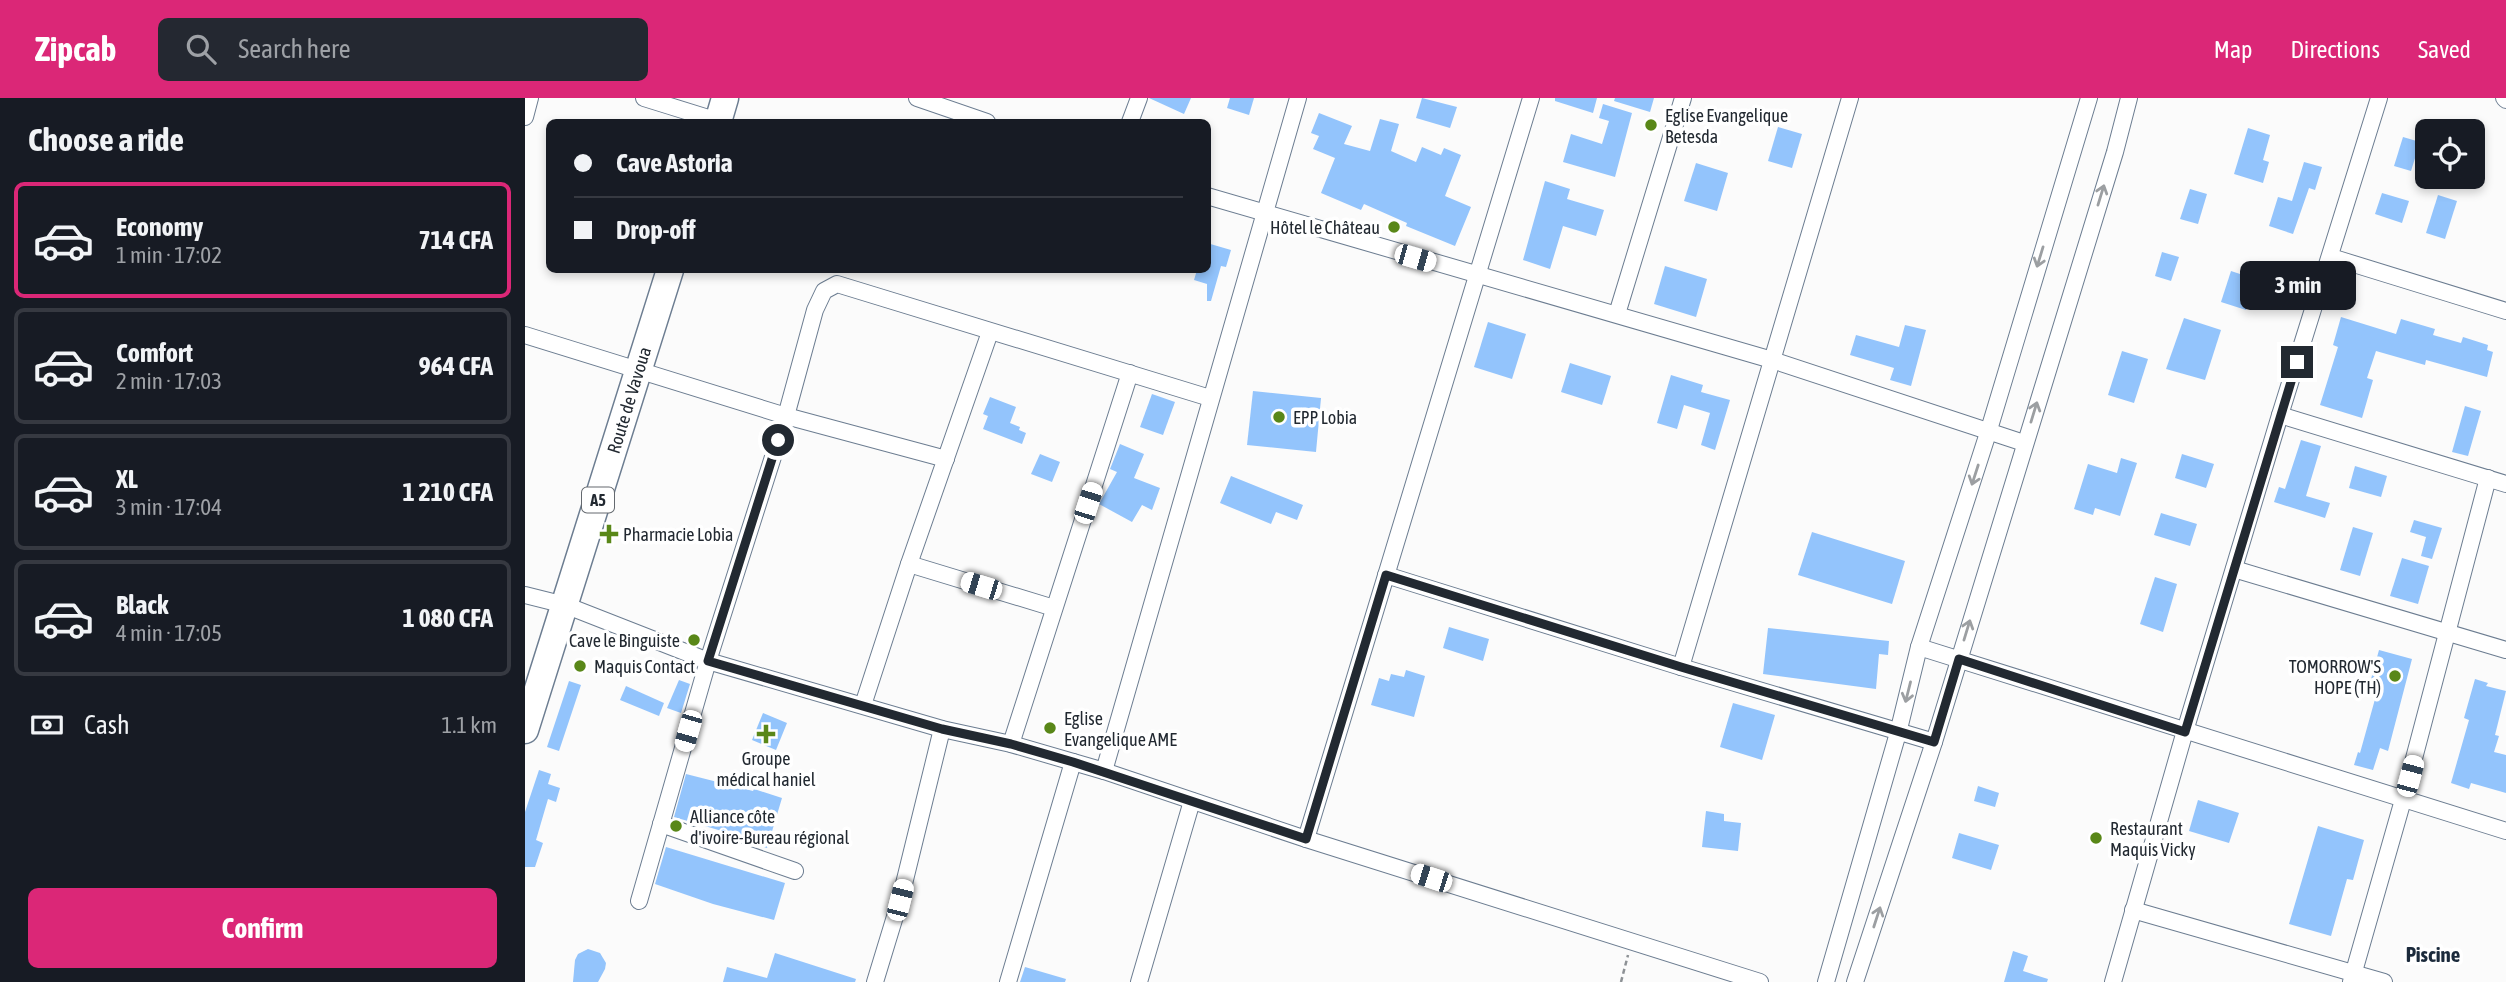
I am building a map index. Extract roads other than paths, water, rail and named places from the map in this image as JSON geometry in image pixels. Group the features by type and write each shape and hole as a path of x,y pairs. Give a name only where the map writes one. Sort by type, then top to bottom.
{"main road":[{"name":"Route de Vavoua","path":"525,730 669,273"}],"street":[{"path":"525,117 530,98"},
{"path":"644,98 720,114"},
{"path":"917,98 978,119"},
{"path":"1131,119 1139,98"},
{"path":"1104,772 1298,98"},
{"path":"1306,839 1531,98"},
{"path":"1618,314 1683,98"},
{"path":"1681,667 1850,98"},
{"path":"1826,982 1898,733 1919,646 1988,433 2089,98"},
{"path":"1856,982 1934,742 2111,165 2128,100 2111,98"},
{"path":"2113,982 2280,415 2379,98"},
{"path":"1211,196 1772,360 2024,443"},
{"path":"2331,257 2506,311"},
{"path":"639,901 708,661 786,416 815,310 824,291 837,284 1210,398"},
{"path":"863,705 909,564 991,332"},
{"path":"525,335 786,416 946,459"},
{"path":"1011,744 1130,373"},
{"path":"2280,415 2506,484"},
{"path":"2353,977 2488,478"},
{"path":"909,564 1054,608"},
{"path":"2234,569 2506,650"},
{"path":"1386,575 1934,742"},
{"path":"525,594 565,606 708,661 942,729 1011,744 1073,762 1306,839 1760,982"},
{"path":"1919,646 2506,831"},
{"path":"875,982 900,900 942,729"},
{"path":"1008,982 1073,762"},
{"path":"1139,982 1192,801"},
{"path":"661,824 795,871"},
{"path":"2133,910 2353,977 2384,982"}],"place":[{"name":"Eglise Evangelique Betesda","path":"1651,125"},
{"name":"Hôtel le Château","path":"1394,227"},
{"name":"EPP Lobia","path":"1279,417"},
{"name":"Pharmacie Lobia","path":"609,534"},
{"name":"Cave le Binguiste","path":"694,640"},
{"name":"Maquis Contact","path":"580,666"},
{"name":"TOMORROW'S HOPE (TH)","path":"2395,676"},
{"name":"Eglise Evangelique AME","path":"1050,728"},
{"name":"Groupe médical haniel","path":"766,734"},
{"name":"Alliance côte d'ivoire-Bureau régional","path":"676,826"},
{"name":"Restaurant Maquis Vicky","path":"2096,838"}],"district":[{"name":"Piscine","path":"2433,954"}]}
